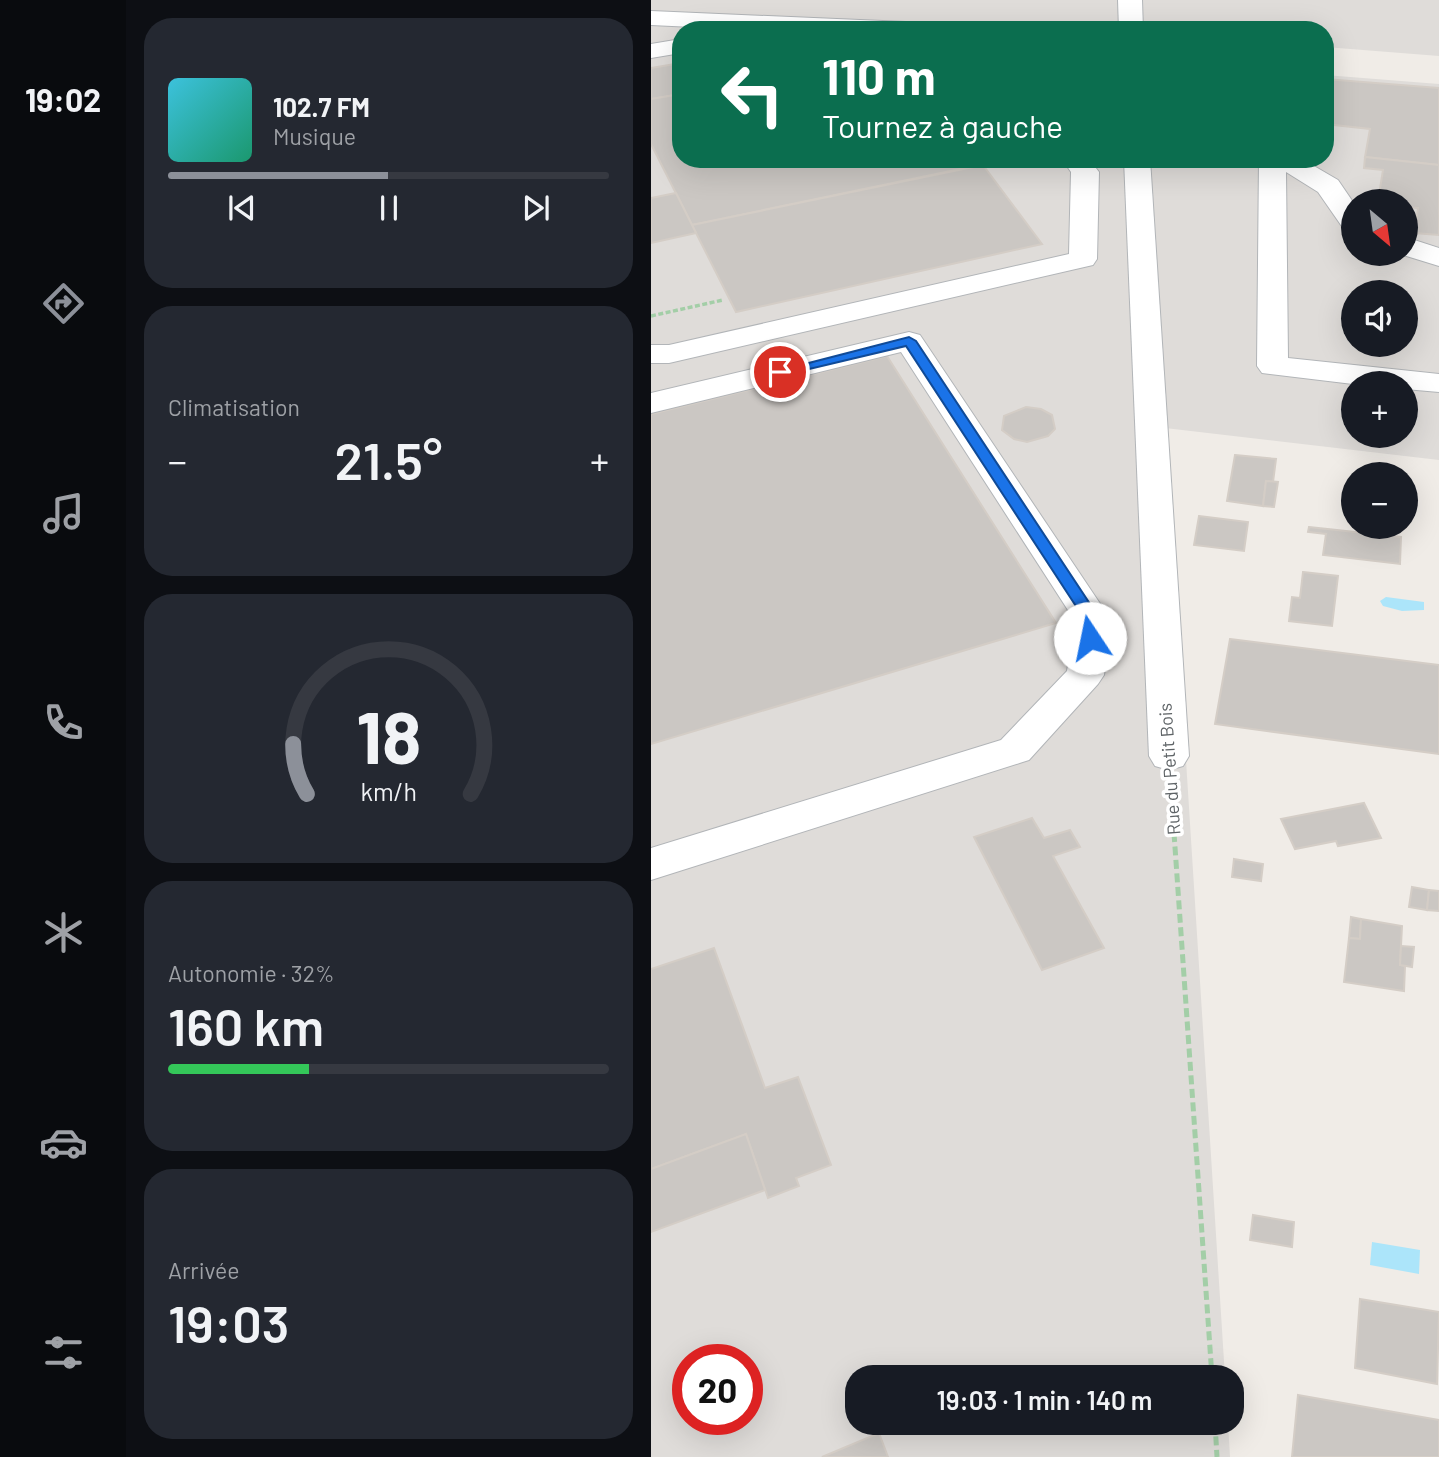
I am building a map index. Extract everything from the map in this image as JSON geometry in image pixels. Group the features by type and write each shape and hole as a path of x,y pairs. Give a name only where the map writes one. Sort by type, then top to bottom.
{"street":[{"path":"1130,0 1131,21"},
{"path":"651,18 682,21"},
{"path":"651,51 672,48"},
{"path":"651,354 669,354 1083,259 1085,172 1082,168"},
{"name":"Rue du Petit Bois","path":"1137,168 1169,756"},
{"path":"1272,168 1273,366 1439,383"},
{"path":"1297,168 1328,186 1341,205"},
{"path":"1418,250 1439,257"},
{"path":"651,403 909,341 1093,620 1085,675 1015,750 651,864"}],"path":[{"path":"651,316 723,300"},
{"name":"Rue du Petit Bois","path":"1169,756 1211,1365"},
{"path":"1216,1435 1217,1457"}],"shaded area":[{"path":"651,0 1439,0 1439,56 1334,48 1334,21 672,21 672,168 1334,168 1334,76 1439,84 1439,460 1165,428 1224,1365 845,1365 845,1435 1229,1435 1230,1457 651,1457"}],"water":[{"path":"1386,597 1424,602 1424,610 1402,611 1383,606 1380,601"},
{"path":"1372,1242 1420,1250 1419,1274 1370,1265"}],"building":[{"path":"672,64 672,96 651,99 651,68"},
{"path":"1334,80 1439,88 1439,165 1365,157 1370,129 1334,125"},
{"path":"672,96 672,168 965,168 692,225 651,144 651,99"},
{"path":"1365,157 1439,165 1439,235 1418,233 1418,189 1380,189 1383,170 1364,168"},
{"path":"968,168 985,168 1042,244 736,312 692,225"},
{"path":"676,193 696,233 651,243 651,198"},
{"path":"887,356 1056,623 651,744 651,414"},
{"path":"1026,407 1041,409 1052,415 1055,429 1048,436 1027,442 1014,439 1002,430 1004,416"},
{"path":"1235,455 1276,459 1273,482 1266,481 1263,506 1227,501"},
{"path":"1266,481 1278,482 1274,507 1263,506"},
{"path":"1199,516 1248,522 1244,551 1194,545"},
{"path":"1309,527 1341,530 1341,539 1401,539 1400,564 1323,555 1326,534 1308,532"},
{"path":"1303,572 1338,576 1332,626 1289,621 1292,597 1300,598"},
{"path":"1230,639 1439,665 1439,754 1215,724"},
{"path":"1364,803 1381,838 1338,846 1336,841 1295,849 1281,819"},
{"path":"1032,818 1044,838 1070,830 1080,847 1053,856 1104,948 1042,970 974,837"},
{"path":"1234,859 1263,864 1261,881 1232,877"},
{"path":"1412,887 1429,890 1427,910 1409,907"},
{"path":"1429,890 1439,891 1439,911 1427,910"},
{"path":"1351,917 1361,919 1360,939 1349,938"},
{"path":"1361,919 1402,926 1400,965 1405,966 1404,991 1344,982 1349,938 1360,939"},
{"path":"1401,946 1414,947 1412,967 1400,965"},
{"path":"714,948 765,1088 798,1077 831,1165 796,1178 799,1186 768,1198 746,1134 651,1169 651,969"},
{"path":"746,1134 765,1190 651,1232 651,1169"},
{"path":"1253,1215 1294,1222 1292,1247 1250,1240"},
{"path":"1360,1299 1439,1312 1437,1384 1355,1368"},
{"path":"1298,1395 1439,1420 1439,1457 1292,1457"},
{"path":"880,1435 888,1457 822,1457"}],"route":[{"path":"780,372 909,341 1093,620 1090,638"}]}
